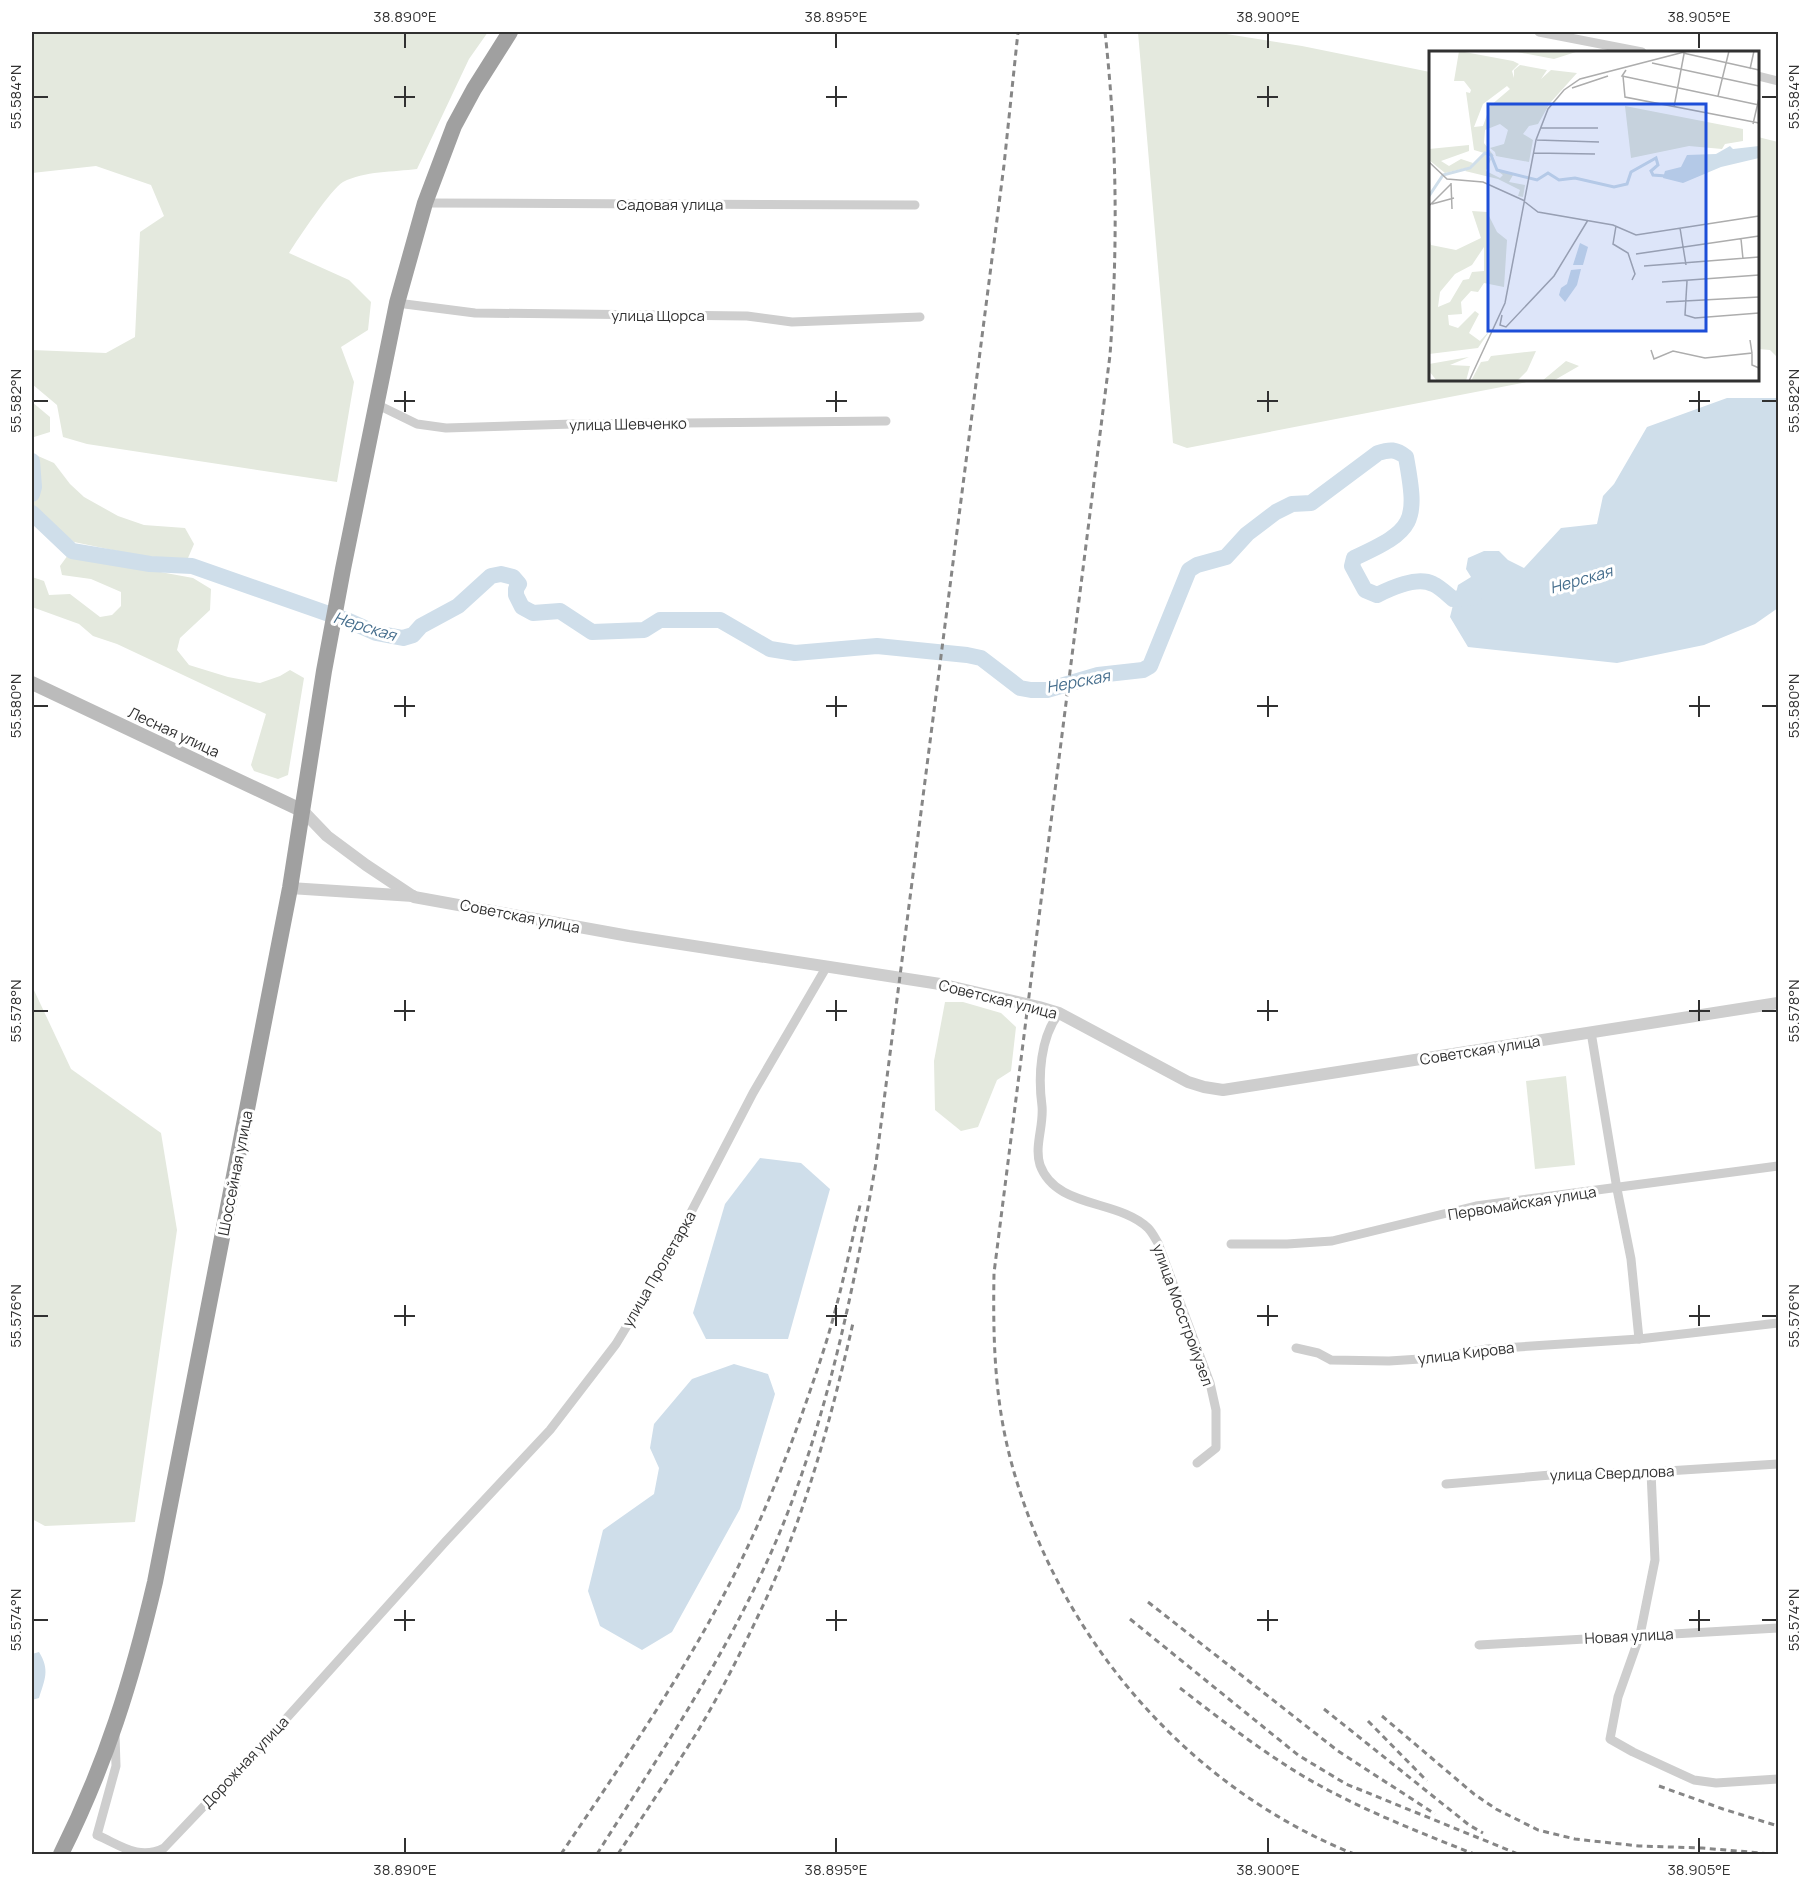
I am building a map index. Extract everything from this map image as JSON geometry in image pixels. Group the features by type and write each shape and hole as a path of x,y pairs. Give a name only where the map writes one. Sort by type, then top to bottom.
{"highway":[{"name":"Шоссейная улица","path":"61,1854 86,1803 114,1730 132,1672 155,1582 290,888 324,671 397,303 425,203 454,126 510,32"}],"main road":[{"name":"Лесная улица","path":"32,683 303,811"}],"street":[{"path":"1540,32 1637,51"},
{"path":"1759,76 1779,81"},
{"name":"Садовая улица","path":"425,203 915,205"},
{"name":"улица Щорса","path":"397,303 475,313 747,316 792,322 920,317"},
{"name":"улица Шевченко","path":"376,404 417,424 446,428 573,424 886,421"},
{"name":"Советская улица","path":"303,811 327,836 414,897 629,936 940,984 1059,1013 1165,1071 1204,1087 1223,1090 1779,1003"},
{"path":"290,888 414,897"},
{"name":"улица Пролетарка","path":"446,1541 550,1430 616,1344 662,1268 753,1093 827,966"},
{"name":"улица Мосстройузел","path":"1059,1013 1047,1038 1043,1059 1040,1086 1043,1123 1038,1143 1040,1165 1046,1176 1061,1190 1081,1200 1133,1218 1148,1228 1158,1243 1210,1383 1216,1410 1216,1448 1197,1463"},
{"path":"1591,1032 1631,1259 1639,1339"},
{"name":"Первомайская улица","path":"1231,1244 1332,1241 1476,1206 1779,1166"},
{"name":"улица Кирова","path":"1296,1348 1318,1353 1331,1360 1378,1361 1436,1358 1487,1349 1639,1339 1779,1323"},
{"name":"улица Свердлова","path":"1446,1484 1551,1475 1651,1472 1779,1464"},
{"path":"1651,1472 1655,1560 1640,1635 1618,1697 1610,1738 1633,1752 1694,1780 1716,1783 1779,1779"},
{"name":"Дорожная улица","path":"114,1730 116,1766 97,1835 139,1854 152,1854 164,1848 266,1741 446,1541"},
{"name":"Новая улица","path":"1479,1645 1779,1628"}],"shaded area":[{"path":"32,32 488,32 469,59 417,169 370,174 343,182 323,204 289,253 349,280 371,302 368,330 341,347 354,382 337,482 87,444 63,437 57,405 32,384 32,350 106,353 135,337 140,232 164,216 151,185 96,166 32,173"},
{"path":"1138,32 1214,32 1302,46 1429,72 1429,381 1532,381 1187,448 1173,443"},
{"path":"1759,137 1778,142 1778,358 1770,350 1759,349"},
{"path":"32,402 50,417 50,432 34,437 32,435"},
{"path":"38,456 54,463 70,484 84,497 118,516 144,525 185,528 194,544 188,558 156,559 74,542 38,513 33,504 40,490"},
{"path":"68,555 193,578 211,589 210,610 180,638 177,650 189,665 228,677 260,683 290,670 304,678 288,775 278,779 254,771 251,765 266,714 117,644 93,636 79,624 32,607 32,577 44,581 49,595 70,594 100,617 112,615 121,606 121,592 91,579 62,575 60,566"},
{"path":"32,986 71,1069 161,1133 177,1230 135,1522 45,1526 32,1519"},
{"path":"945,1002 963,1002 1001,1013 1016,1027 1011,1071 997,1080 978,1127 961,1131 935,1110 934,1061"},
{"path":"1566,1076 1575,1165 1535,1169 1526,1081"}],"water":[{"path":"1727,398 1778,398 1778,608 1755,624 1704,645 1617,663 1468,647 1450,617 1458,585 1471,577 1466,569 1468,558 1484,551 1499,551 1508,560 1524,568 1561,528 1597,524 1603,496 1614,484 1647,427"},
{"path":"760,1158 801,1163 830,1189 788,1339 706,1339 693,1313 725,1204"},
{"path":"734,1364 768,1374 775,1394 740,1509 672,1632 642,1650 600,1626 588,1591 603,1530 654,1494 659,1468 650,1448 654,1424 692,1379"},
{"path":"39,1652 44,1664 45,1675 39,1698 32,1700 32,1654"}],"waterway":[{"name":"Нерская","path":"32,513 72,551 150,564 192,566 349,621 376,633 403,638 413,635 421,626 458,606 491,576 501,574 513,577 519,584 516,595 522,607 533,613 560,611 592,632 644,630 660,620 720,620 770,649 795,653 877,646 967,655 981,658 1020,688 1047,690 1098,675 1143,670 1150,666 1189,570 1197,565 1226,557 1247,534 1276,512 1292,504 1311,503 1378,453 1393,450 1406,457 1412,497 1411,511 1407,522 1390,540 1354,558 1352,566 1365,590 1377,595 1389,589 1419,581 1436,585 1453,599 1474,597"},
{"name":"Нерская","path":"32,461 34,487 32,494"}],"railway":[{"path":"597,1854 697,1695 763,1570 799,1483 827,1393 849,1302 876,1163 1004,165 1018,32"},
{"path":"1105,32 1112,112 1115,193 1110,355 994,1273 994,1338 999,1402 1007,1445 1027,1512 1055,1576 1090,1636 1131,1691 1179,1742 1233,1786 1291,1824 1354,1854"},
{"path":"561,1854 670,1688 729,1585 757,1527 805,1407 825,1346 861,1201"},
{"path":"618,1854 707,1715 774,1581 814,1472 853,1323"},
{"path":"1148,1602 1338,1751 1435,1814"},
{"path":"1130,1619 1298,1755 1346,1784 1518,1854"},
{"path":"1180,1688 1256,1745 1323,1788 1387,1818 1474,1854"},
{"path":"1324,1709 1469,1825 1483,1833"},
{"path":"1382,1716 1474,1794 1496,1809 1538,1830 1575,1839 1639,1846 1772,1854"},
{"path":"1368,1721 1427,1781"},
{"path":"1659,1786 1778,1826"}]}
